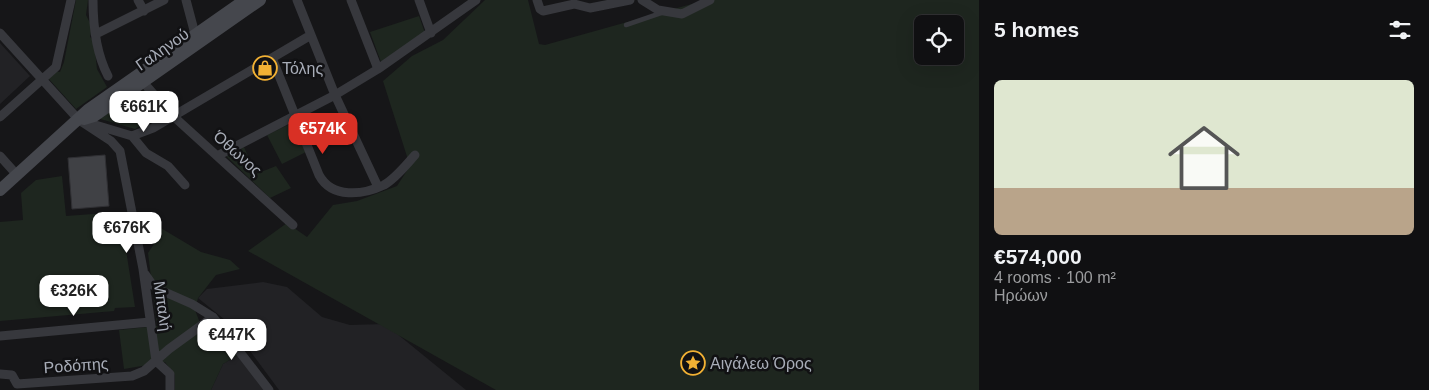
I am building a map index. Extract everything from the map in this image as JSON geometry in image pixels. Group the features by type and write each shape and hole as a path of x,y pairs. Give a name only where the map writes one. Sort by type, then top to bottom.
{"street":[{"path":"0,117 58,64 71,0"},
{"path":"93,0 96,34 103,67 108,76"},
{"path":"138,0 144,11"},
{"path":"96,34 164,0"},
{"path":"186,0 195,34"},
{"name":"Γαληνού","path":"0,190 105,97 246,0"},
{"name":"Γαληνού","path":"79,120 94,116 260,0"},
{"path":"297,0 335,95 378,187"},
{"path":"351,0 378,69"},
{"path":"419,0 431,33"},
{"path":"219,156 335,95 378,69 475,0"},
{"path":"537,0 540,9 543,11 574,4 590,8 630,0"},
{"path":"642,0 664,12 682,14 710,0"},
{"name":"Μπαλή","path":"0,33 79,120 111,141 120,151 142,269 156,361 170,374 170,390"},
{"path":"79,120 132,136 143,134 172,115 311,35"},
{"path":"272,58 319,175 327,187 352,193 378,187 390,180 415,155"},
{"name":"Όθωνος","path":"143,82 172,115 293,225"},
{"path":"132,136 146,153 168,166 185,185"},
{"path":"0,156 16,175"},
{"path":"142,269 152,284 192,304 213,318 269,390"},
{"name":"Ροδόπης","path":"0,374 12,375 17,387 132,376 141,373 169,349 213,318"},
{"path":"0,336 150,322"}],"lane":[{"path":"626,25 664,12"}],"shaded area":[{"path":"76,0 88,0 86,15 92,27 90,37 94,41 97,69 107,87 76,109 48,78 56,71 60,72 64,62"},
{"path":"485,0 528,0 539,44 545,45 706,0 979,0 979,390 496,390 248,251 287,223 307,237 333,205 357,201 397,186 410,166 383,81 412,56 443,40"},
{"path":"419,16 425,33 381,62 370,32"},
{"path":"0,43 30,76 0,104"},
{"path":"148,88 170,109 135,129 97,118"},
{"path":"294,122 306,152 282,164 267,135"},
{"path":"244,147 256,174 276,166 291,188 270,198 226,156"},
{"path":"62,176 66,216 120,212 135,307 115,308 114,311 0,321 0,222 23,220 21,193 36,180"},
{"path":"149,221 201,252 230,260 240,269 216,275 198,298 195,310 203,331 219,331 238,355 223,364 211,390 175,390 175,375 165,362 124,369 119,330 157,326 148,253 154,244"},
{"path":"263,282 287,287 322,317 350,325 385,324 466,390 279,390 230,324 198,298 207,289"},
{"path":"238,355 267,390 211,390 223,364"}],"building":[{"path":"105,155 109,206 72,209 68,158"}],"place":[{"name":"Τόλης","path":"265,68"},
{"name":"Αιγάλεω Όρος","path":"693,363"}]}
